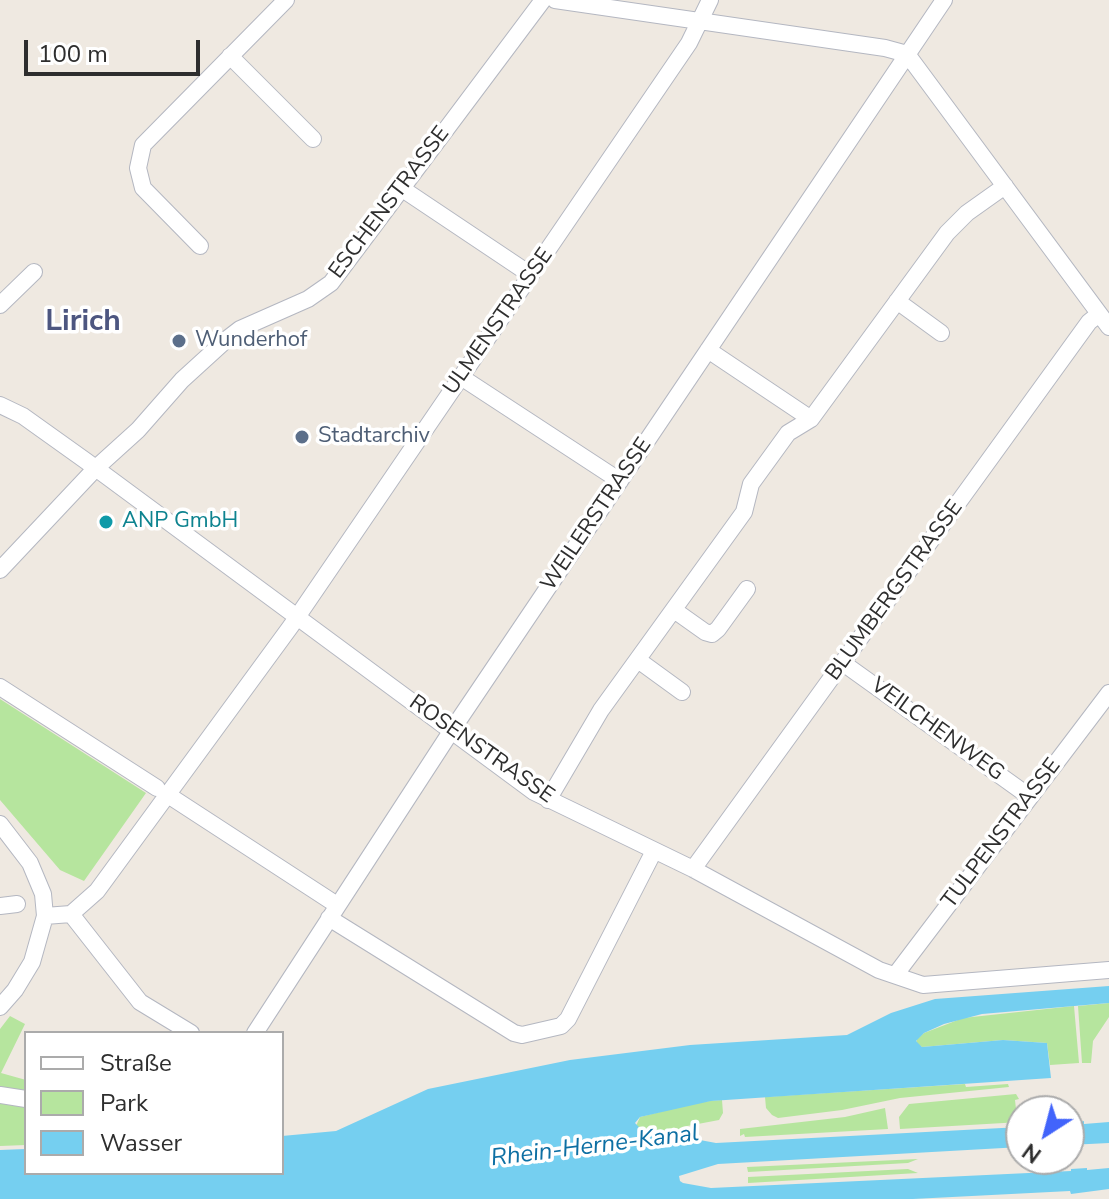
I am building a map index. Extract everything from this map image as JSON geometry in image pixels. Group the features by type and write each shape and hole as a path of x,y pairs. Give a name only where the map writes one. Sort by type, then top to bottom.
{"street":[{"path":"200,246 143,188 138,168 143,145 286,0"},
{"name":"ESCHENSTRASSE","path":"0,570 96,468 138,430 182,380 227,339 240,329 308,299 331,283 543,0"},
{"path":"555,0 885,48 907,54 1104,321"},
{"name":"ULMENSTRASSE","path":"71,914 97,891 163,791 296,617 689,43 710,0"},
{"name":"WEILERSTRASSE","path":"256,1031 452,730 944,0"},
{"path":"230,56 313,139"},
{"path":"548,800 601,710 744,512 751,484 788,433 811,419 952,227 1005,186"},
{"path":"401,188 531,275"},
{"path":"0,305 34,272"},
{"path":"897,301 941,333"},
{"name":"BLUMBERGSTRASSE","path":"693,869 1089,322 1104,321"},
{"path":"708,350 811,419"},
{"path":"461,377 620,481"},
{"name":"ROSENSTRASSE","path":"0,405 23,416 96,468 548,800 693,869 879,970 923,985 1109,970"},
{"path":"674,610 712,634 747,589"},
{"path":"638,660 682,692"},
{"name":"VEILCHENWEG","path":"843,663 1030,797"},
{"path":"0,687 163,791 333,912 514,1033 522,1035 565,1024 654,851"},
{"name":"TULPENSTRASSE","path":"896,974 1109,693"},
{"path":"0,824 30,863 43,894 45,916 32,962 0,1007"},
{"path":"0,906 17,904"},
{"path":"45,916 71,914 140,1002 188,1031"},
{"path":"0,1095 24,1099"}],"green space":[{"path":"0,699 146,793 84,881 60,870 0,800"},
{"path":"1109,1003 1109,1017 1093,1041 1091,1063 1082,1063 1078,1006"},
{"path":"1074,1006 1079,1063 1050,1065 1047,1043 1003,1040 922,1047 916,1043 924,1033 963,1018"},
{"path":"10,1016 25,1024 1,1073 24,1079 24,1145 0,1146 0,1029"},
{"path":"965,1084 966,1087 1008,1084 1009,1087 900,1098 842,1110 778,1118 766,1108 765,1097"},
{"path":"1005,1095 1005,1123 900,1129 899,1117 909,1104"},
{"path":"722,1100 723,1113 719,1120 682,1127 676,1137 636,1126 640,1117 699,1102"},
{"path":"885,1108 888,1129 740,1136 740,1129 845,1117"},
{"path":"918,1159 908,1163 748,1172 747,1167"},
{"path":"908,1169 918,1173 748,1183 748,1177"}],"water":[{"name":"Rhein-Herne-Kanal","path":"1109,986 1109,1003 982,1014 944,1024 924,1033 916,1041 922,1047 1003,1040 1047,1043 1051,1078 711,1101 640,1117 635,1123 641,1129 716,1143 1005,1128 1005,1148 718,1164 679,1176 683,1183 711,1188 1005,1174 1085,1175 1085,1168 1109,1168 1109,1189 1071,1194 1070,1191 913,1199 0,1199 0,1150 24,1149 24,1175 284,1175 284,1136 336,1131 428,1089 570,1060 690,1045 847,1035 891,1013 935,999"},
{"path":"1109,1122 1109,1143 1085,1144 1085,1124"}],"place":[{"name":"Wunderhof","path":"179,341"},
{"name":"Stadtarchiv","path":"302,437"},
{"name":"ANP GmbH","path":"106,522"}],"district":[{"name":"Lirich","path":"83,323"}]}
